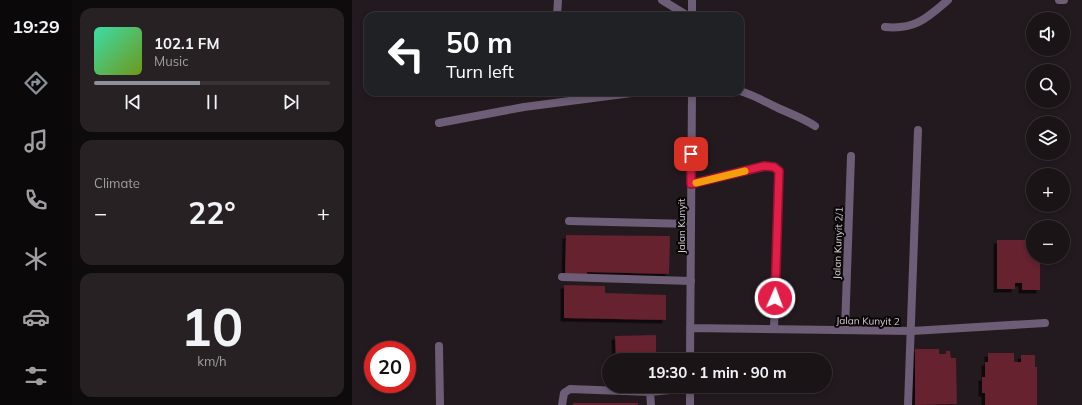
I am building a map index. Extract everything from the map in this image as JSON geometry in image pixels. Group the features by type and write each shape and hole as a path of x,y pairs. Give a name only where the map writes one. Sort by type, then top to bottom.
{"street":[{"path":"557,12 558,0"},
{"path":"662,0 682,12"},
{"path":"692,0 692,12"},
{"path":"885,26 900,28 923,21 948,0"},
{"path":"744,92 754,95 778,108 802,117 815,126"},
{"path":"439,123 532,106 608,96"},
{"name":"Jalan Kunyit","path":"690,353 693,96"},
{"path":"908,405 912,331 918,130"},
{"name":"Jalan Kunyit 2/1","path":"845,330 851,156"},
{"path":"691,184 764,166 774,167 779,171 774,329"},
{"path":"569,221 691,224"},
{"path":"562,277 691,281"},
{"name":"Jalan Kunyit 2","path":"690,328 912,331 1045,323"},
{"path":"439,346 440,405"},
{"path":"562,405 564,393 570,389 602,390"},
{"path":"650,393 651,405"},
{"path":"690,393 690,405"}],"building":[{"path":"566,235 670,236 669,274 587,272 587,275 565,275"},
{"path":"997,240 1026,240 1026,264 1040,264 1040,290 1022,290 1022,283 1015,283 1015,289 997,289"},
{"path":"564,285 605,286 605,293 666,295 666,320 564,318"},
{"path":"656,335 656,353 616,353 615,336"},
{"path":"915,349 939,349 939,354 946,354 946,351 950,351 951,358 956,358 957,404 915,405"},
{"path":"988,353 1014,353 1014,362 1021,362 1021,355 1035,355 1035,367 1037,367 1037,405 985,405 985,393 982,393 982,377 985,377 985,362 988,362"},
{"path":"573,403 638,403 638,405 573,405"}],"slow traffic":[{"path":"696,183 745,171"}],"route":[{"path":"691,154 691,184 764,166 778,169 780,175 775,298"}]}
